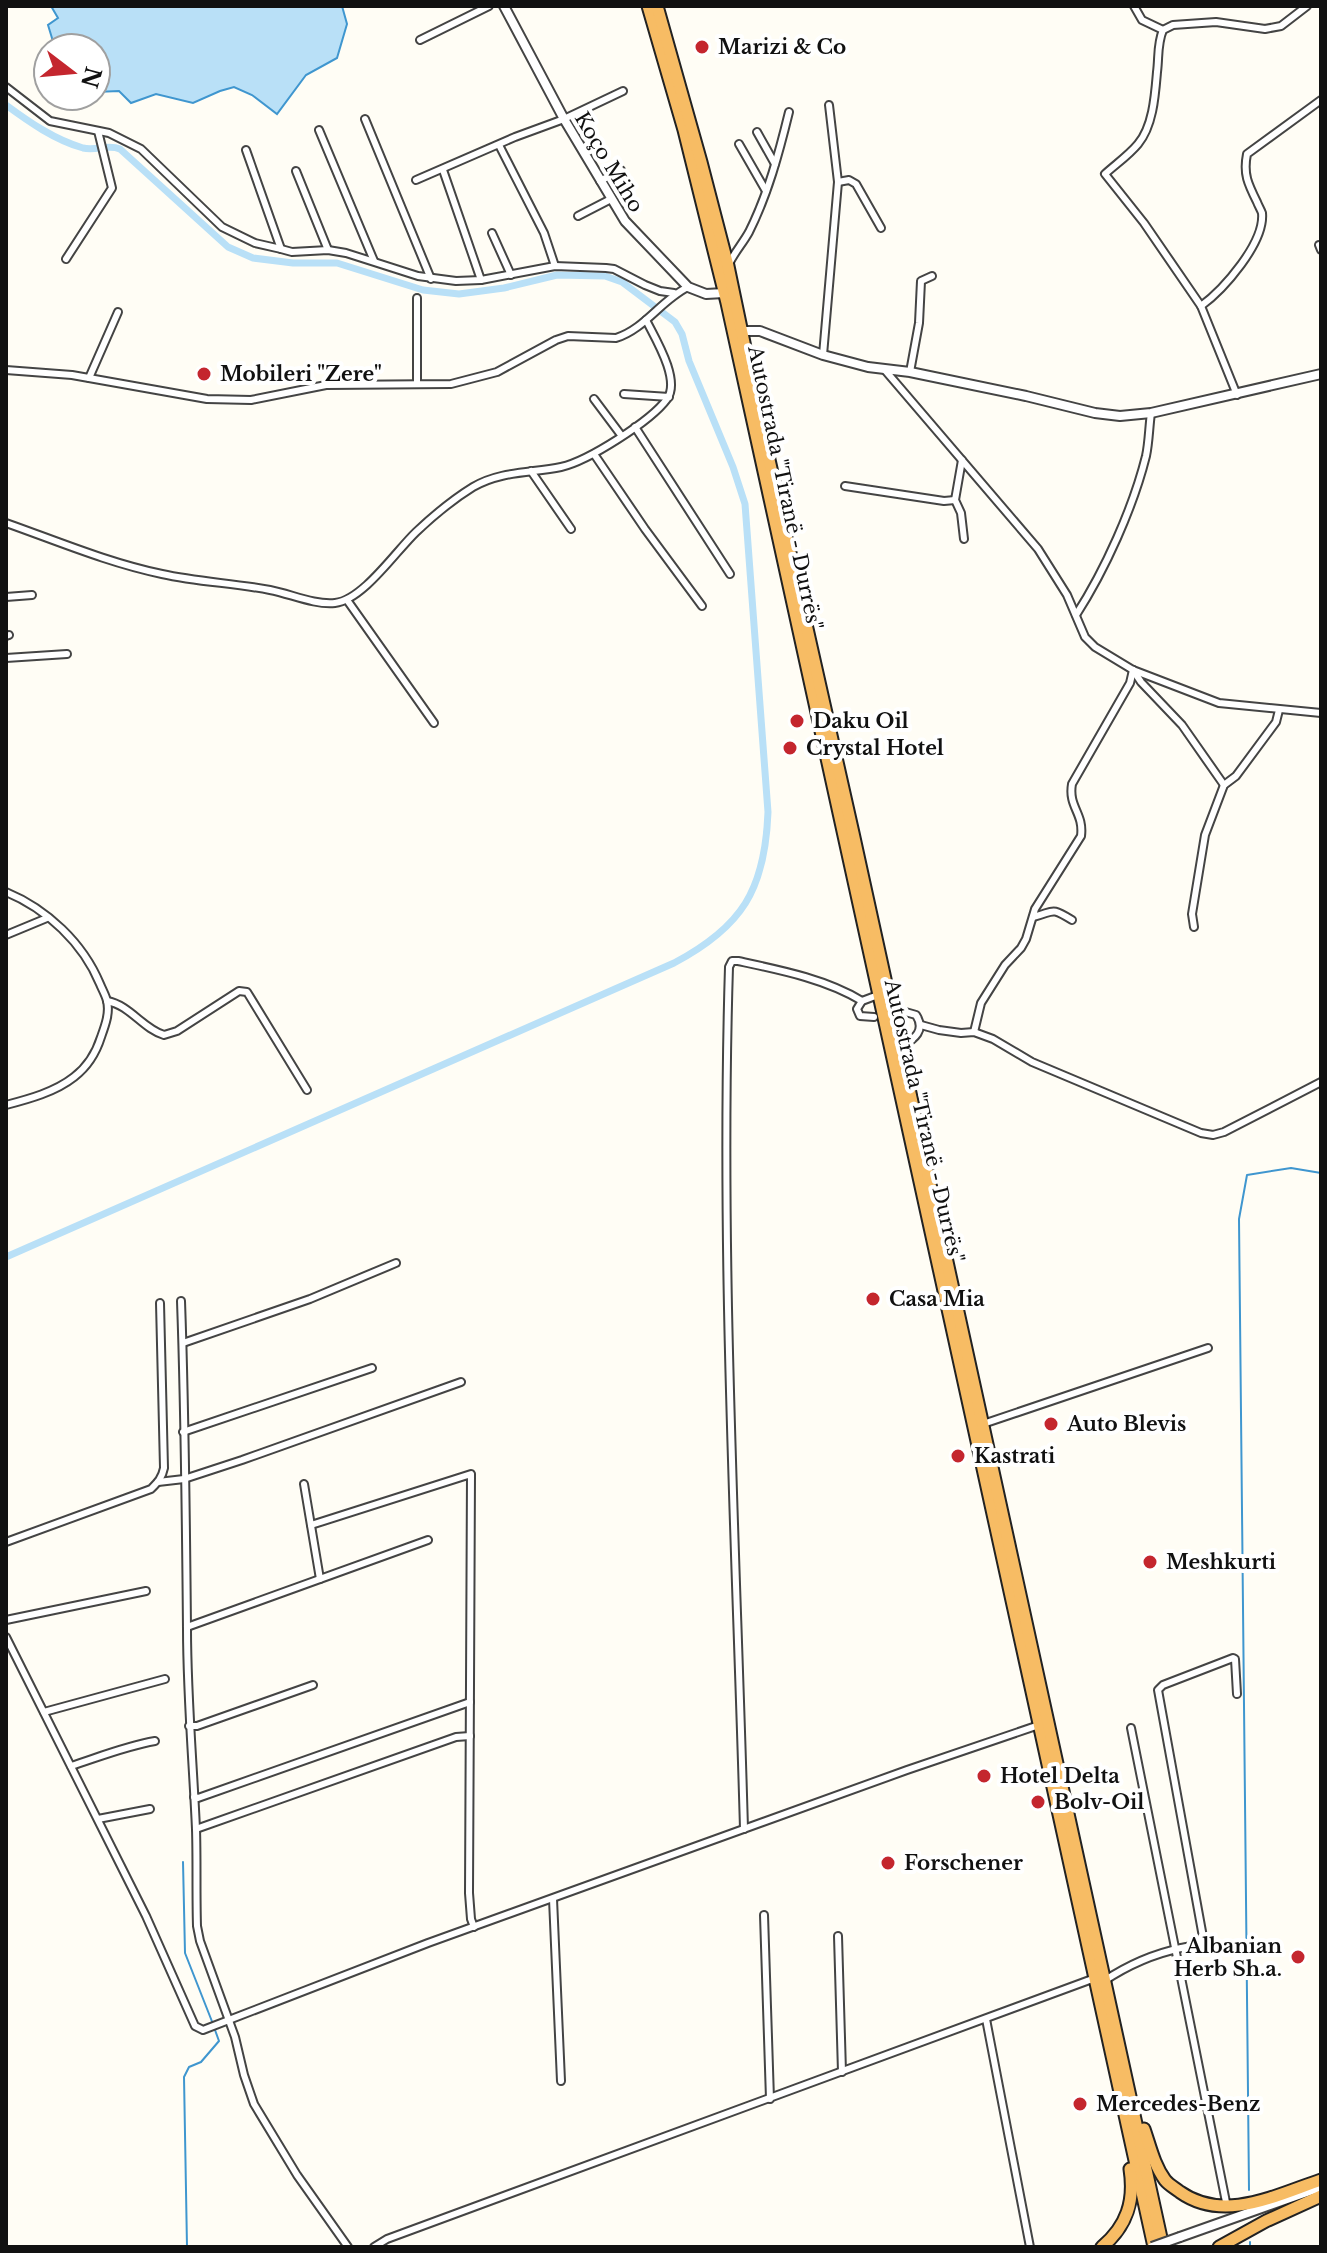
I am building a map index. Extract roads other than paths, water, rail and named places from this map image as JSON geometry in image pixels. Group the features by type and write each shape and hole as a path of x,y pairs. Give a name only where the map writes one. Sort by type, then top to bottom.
{"highway":[{"name":"Autostrada \"Tiranë - Durrës\"","path":"648,6 684,130 724,293 1039,1725 1131,2098 1163,2247"},
{"name":"Autostrada \"Tiranë - Durrës\"","path":"657,6 728,266 983,1424 1153,2247"},
{"path":"1102,2247 1128,2214 1132,2193 1115,2070"},
{"path":"1131,2098 1155,2162 1167,2182 1187,2197 1227,2207 1252,2203 1321,2180"},
{"path":"1219,2247 1321,2196"}],"street":[{"path":"420,40 489,6"},
{"name":"Koço Miho","path":"504,6 611,199 631,228 688,287"},
{"path":"1134,6 1142,20 1163,30"},
{"path":"1237,395 1201,306 1144,223 1105,174 1137,145 1145,133 1151,117 1158,40 1163,30 1173,25 1204,22 1265,29 1281,26 1307,6"},
{"path":"6,87 50,121 119,137 141,149 222,227 255,243 292,252 328,250 431,279 456,281 481,280 555,266 614,269 660,291 674,293"},
{"path":"416,180 564,119 623,91"},
{"path":"1201,306 1224,288 1237,271 1260,228 1262,212 1246,181 1247,154 1321,100"},
{"path":"823,355 838,182 829,105"},
{"path":"728,266 749,232 766,191 789,112"},
{"path":"365,119 431,279"},
{"path":"319,130 374,261"},
{"path":"66,259 112,188 98,131"},
{"path":"757,132 775,164"},
{"path":"739,144 766,191"},
{"path":"499,145 544,233 555,266"},
{"path":"246,150 281,249"},
{"path":"443,170 481,280"},
{"path":"600,181 621,170"},
{"path":"296,171 328,250"},
{"path":"838,182 849,180 856,184 881,228"},
{"path":"578,216 611,199"},
{"path":"492,233 511,275"},
{"path":"910,372 919,323 921,281 932,276"},
{"path":"6,370 72,375 219,400 268,397 326,385 451,384 488,376 568,336 616,338 631,332 674,293 688,287 706,294 724,293"},
{"path":"417,298 417,384"},
{"path":"89,378 118,312"},
{"path":"6,523 158,574 268,590 324,603 347,600 445,506 477,485 501,475 561,467 594,454 635,427 669,397 669,368 646,320"},
{"path":"742,331 760,331 823,355 884,369 1120,416 1151,413 1321,374"},
{"path":"884,369 1038,549 1053,570 1085,637 1095,647 1133,670 1219,703 1321,713"},
{"path":"624,394 669,397"},
{"path":"594,399 621,435"},
{"path":"1076,615 1095,585 1137,487 1147,452 1151,413"},
{"path":"635,427 730,574"},
{"path":"594,454 702,606"},
{"path":"962,460 955,500 961,513 964,539"},
{"path":"531,471 571,529"},
{"path":"845,486 955,500"},
{"path":"6,597 32,595"},
{"path":"347,600 434,723"},
{"path":"6,658 67,654"},
{"path":"1133,670 1182,725 1224,785"},
{"path":"974,1032 981,1003 1005,965 1021,948 1035,909 1081,836 1082,824 1070,796 1072,784 1130,683 1133,670"},
{"path":"1194,927 1192,914 1205,835 1224,785 1236,776 1276,722 1279,710"},
{"path":"6,892 34,908 79,946 107,1001 106,1026 98,1047 82,1070 56,1088 6,1105"},
{"path":"1033,917 1056,910 1072,920"},
{"path":"6,935 47,918"},
{"path":"744,1829 730,1424 726,1072 729,967 732,961 738,961 783,971 830,986 862,1001"},
{"path":"107,1001 164,1035 177,1031 239,991 247,992 307,1090"},
{"path":"874,1017 857,1013 862,1001 878,995"},
{"path":"899,1049 914,1040 921,1025 916,1015 902,1011"},
{"path":"921,1025 961,1033 974,1032 993,1039 1032,1062 1201,1133 1213,1135 1321,1082"},
{"path":"183,1343 310,1299 396,1263"},
{"path":"181,1301 189,1726 196,1829 197,1926 254,2104 297,2175 348,2247"},
{"path":"6,1542 151,1489 158,1482 164,1468 160,1303"},
{"path":"983,1424 1208,1348"},
{"path":"183,1432 372,1368"},
{"path":"158,1482 184,1479 242,1460 461,1382"},
{"path":"311,1525 471,1474 469,1893 474,1927"},
{"path":"304,1484 320,1579"},
{"path":"187,1627 428,1540"},
{"path":"6,1620 146,1591"},
{"path":"6,1637 146,1916 195,2026 203,2030 428,1943 1039,1725"},
{"path":"374,2247 387,2239 1200,1942 1203,1932 1158,1690 1163,1685 1233,1658 1237,1694"},
{"path":"44,1712 165,1679"},
{"path":"189,1726 197,1726 313,1685"},
{"path":"194,1797 470,1702"},
{"path":"1131,1728 1227,2207"},
{"path":"196,1829 456,1737 470,1736"},
{"path":"71,1766 155,1741"},
{"path":"98,1819 150,1809"},
{"path":"553,1899 561,2081"},
{"path":"764,1915 770,2099"},
{"path":"838,1936 842,2072"},
{"path":"986,2019 1030,2247"},
{"path":"1153,2247 1321,2187"}],"water":[{"path":"51,6 342,6 347,24 337,58 306,75 277,114 252,95 234,87 193,103 156,94 131,103 119,91 112,91 112,32 50,32 48,25 58,18"}],"waterway":[{"path":"6,105 43,130 73,145 88,149 120,149 228,247 253,258 293,263 337,263 423,290 459,294 504,288 557,275 605,276 622,282 675,322 745,504 768,812 762,863 745,903 717,935 674,963 6,1257"},
{"path":"1249,2190 1239,1219 1247,1175 1291,1168 1321,1173"},
{"path":"183,1862 185,1953 213,2024"},
{"path":"187,2247 184,2077 189,2067 201,2062 219,2041 215,2030"},
{"path":"1250,2242 1250,2247"}],"place":[{"name":"Marizi & Co","path":"702,47"},
{"name":"Mobileri \"Zere\"","path":"204,374"},
{"name":"Daku Oil","path":"797,721"},
{"name":"Crystal Hotel","path":"790,748"},
{"name":"Casa Mia","path":"873,1299"},
{"name":"Auto Blevis","path":"1051,1424"},
{"name":"Kastrati","path":"958,1456"},
{"name":"Meshkurti","path":"1150,1562"},
{"name":"Hotel Delta","path":"984,1776"},
{"name":"Bolv-Oil","path":"1038,1802"},
{"name":"Forschener","path":"888,1863"},
{"name":"Albanian Herb Sh.a.","path":"1298,1957"},
{"name":"Mercedes-Benz","path":"1080,2104"}]}
